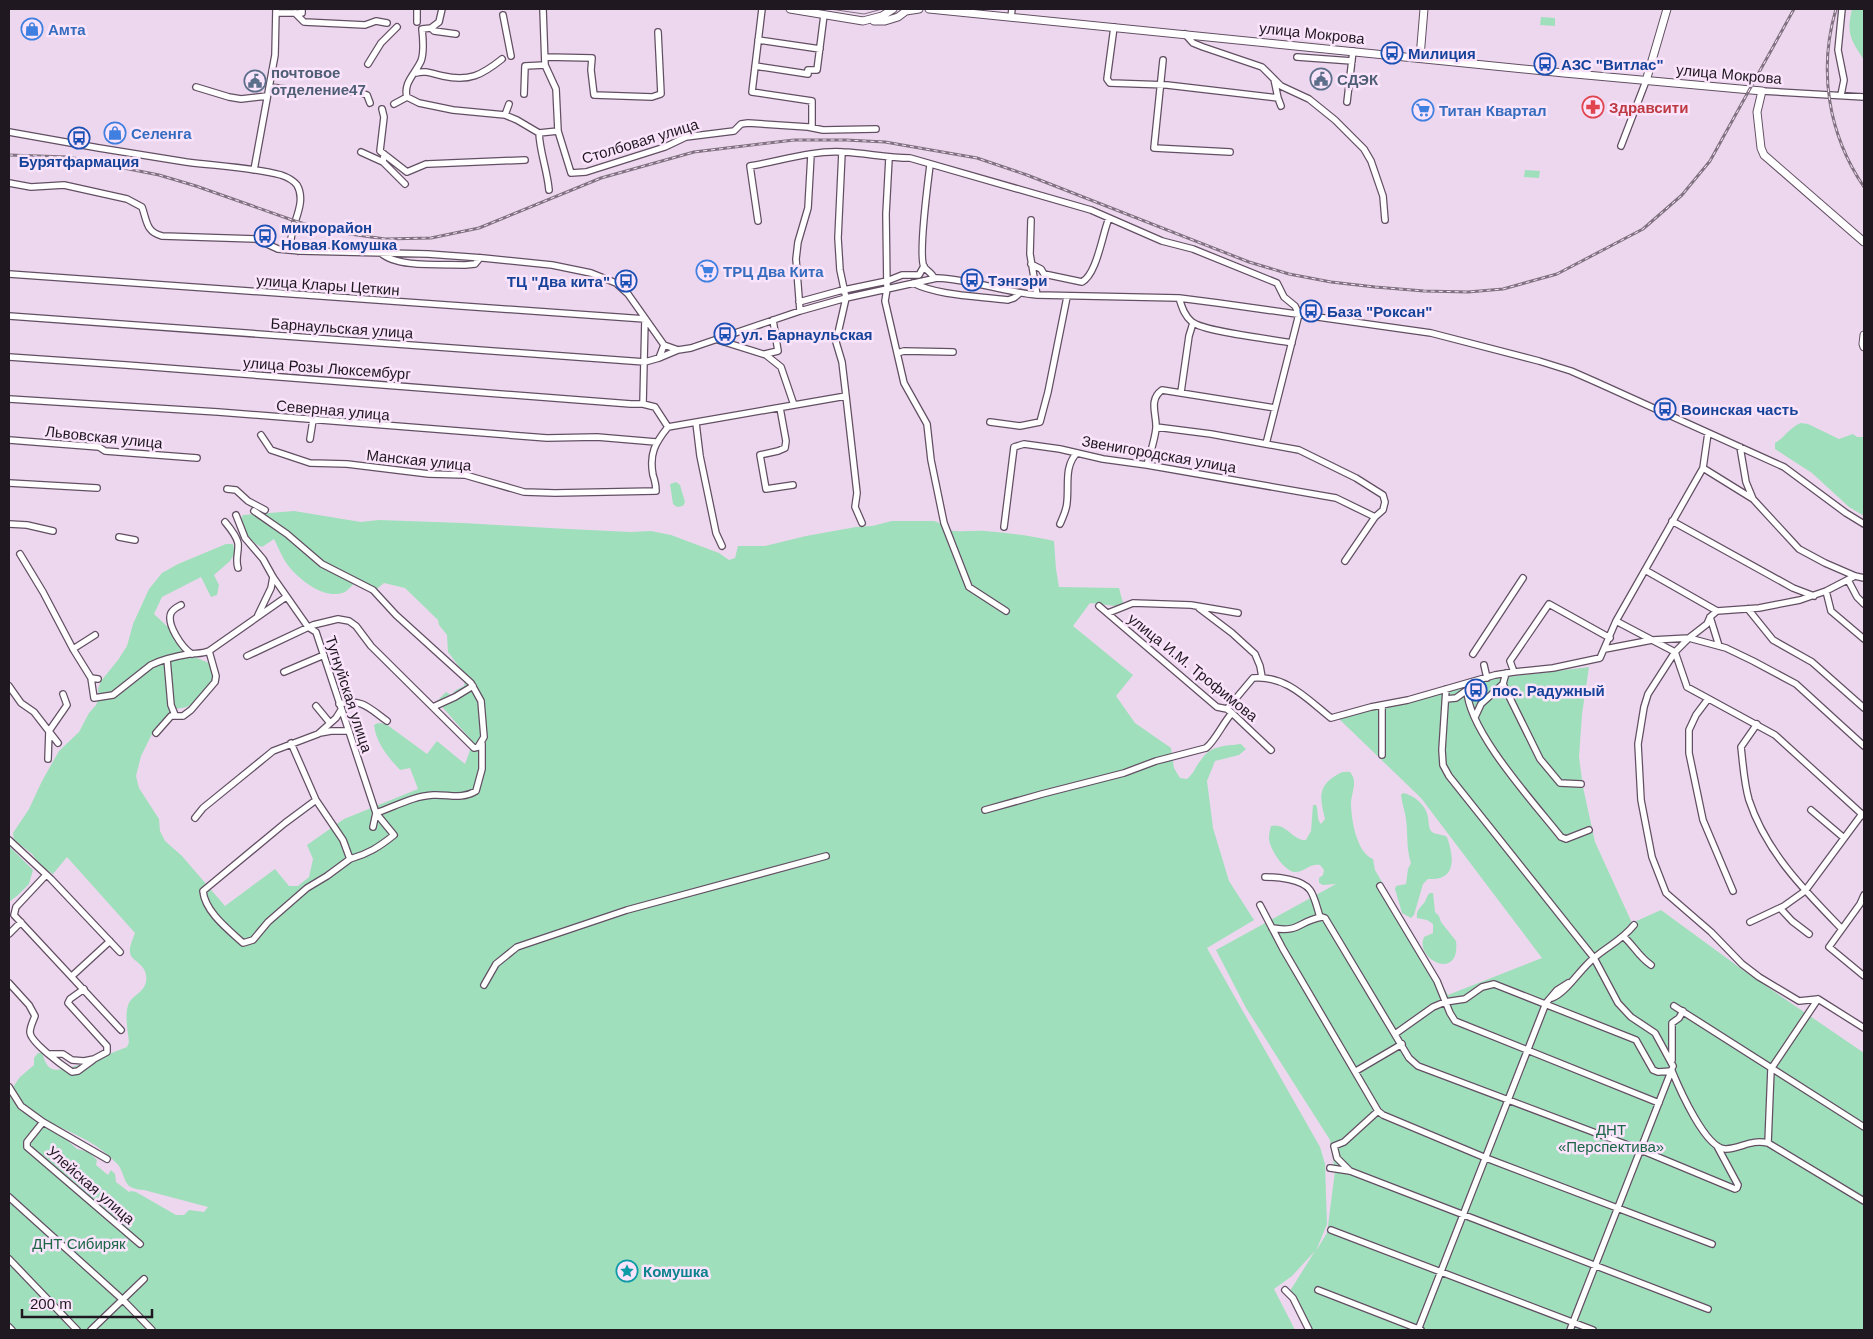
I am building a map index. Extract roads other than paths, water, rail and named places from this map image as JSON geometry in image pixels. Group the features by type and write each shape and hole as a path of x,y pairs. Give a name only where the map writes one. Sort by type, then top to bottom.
{"main road":[{"path":"790,9 864,21 885,21 898,17 906,11 919,9"},
{"path":"864,21 882,16 893,9"},
{"name":"улица Мокрова","path":"929,9 1762,91"},
{"path":"1420,57 1424,9"},
{"path":"1646,81 1667,9"},
{"path":"1762,91 1757,112 1761,148 1764,155 1864,242"},
{"path":"1864,335 1864,347"}],"street":[{"path":"254,170 275,55 276,11 302,13 302,9"},
{"path":"442,9 439,22 431,28 422,29 422,60 416,72 407,82 405,92 407,97 419,103 453,110 505,115 540,133 558,131"},
{"name":"Столбовая улица","path":"543,9 545,65 556,89 558,131 568,170 574,174 665,147 686,137 734,131 744,124 812,127 823,130 876,129"},
{"path":"762,9 752,92 812,101 812,127"},
{"path":"1011,17 1012,9"},
{"path":"1842,9 1838,50 1844,80 1842,95"},
{"path":"417,10 417,22"},
{"path":"295,13 304,22 365,25 376,21 387,23"},
{"path":"503,15 511,56"},
{"path":"755,66 808,74 808,70 817,70 824,15"},
{"path":"368,64 381,43 398,27"},
{"path":"1114,27 1107,76 1108,82 1212,89 1278,98"},
{"path":"431,28 434,31 456,34"},
{"path":"545,57 592,58 591,70 594,95 652,97 661,94 658,32"},
{"path":"1185,34 1193,43 1262,67 1285,88 1303,95 1335,120 1364,149 1376,172 1385,207 1385,220"},
{"path":"758,40 820,49"},
{"path":"1347,102 1353,51"},
{"path":"1297,57 1352,61"},
{"path":"416,72 424,70 442,76 472,78 486,72 502,59"},
{"path":"1163,60 1154,148 1230,152"},
{"path":"524,94 525,66 545,65"},
{"path":"1274,79 1281,106"},
{"path":"1621,146 1646,81"},
{"path":"196,87 241,100 267,96"},
{"path":"268,87 358,92 367,94 370,103"},
{"name":"улица Мокрова","path":"1762,91 1864,97"},
{"path":"394,104 407,97"},
{"path":"505,115 509,104"},
{"path":"382,109 384,117 380,151 407,172 427,164 525,160"},
{"path":"9,132 187,162 254,170 289,178 297,186 300,201 290,237 278,249"},
{"path":"540,133 542,159 547,171 549,190"},
{"path":"361,152 383,162 405,184"},
{"path":"842,152 838,238 840,270 846,298 836,342 842,362 846,396 857,493 855,507 862,523"},
{"path":"758,221 750,166 811,154 842,152 889,158 910,158 1091,210 1162,240 1192,249 1278,283 1284,296 1295,306 1299,314 1266,444"},
{"path":"383,162 384,154"},
{"path":"800,311 796,259 798,242 808,208 811,154"},
{"path":"889,158 886,214 888,289 885,301 904,383 926,424 931,460 944,523 969,588 1006,611"},
{"path":"930,165 922,256 924,266 934,278"},
{"path":"9,183 31,187 64,185 127,199 142,207 149,229 154,234 162,236 256,239 278,249 300,252 381,253 552,264 591,273 616,283 628,294 664,345 678,350"},
{"path":"1031,264 1044,274 1082,282 1087,279 1096,262 1109,218"},
{"path":"1031,220 1031,264 1036,295"},
{"path":"290,237 291,244 300,252"},
{"path":"381,253 386,257 404,262 465,265 475,264 480,258"},
{"path":"799,302 887,281 902,275 919,275 924,266"},
{"name":"улица Клары Цеткин","path":"9,274 645,319"},
{"path":"1035,284 1044,274"},
{"name":"Барнаульская улица","path":"9,316 645,362 678,350 717,340 800,311 846,298 934,278 950,279 1036,295 1178,298 1431,333 1571,371 1784,467 1864,524"},
{"path":"913,283 937,292 1008,300 1020,293"},
{"path":"990,422 1020,426 1040,422 1067,297"},
{"path":"1178,298 1184,315 1193,323 1216,330 1292,342"},
{"path":"645,319 643,404 655,407 668,427"},
{"path":"765,354 778,351 773,320"},
{"path":"1181,392 1189,336 1193,323"},
{"path":"717,340 765,354 781,367 794,406"},
{"path":"659,358 664,345"},
{"path":"897,354 904,351 953,352"},
{"name":"улица Розы Люксембург","path":"9,358 643,404"},
{"path":"1147,465 1156,427 1153,413 1158,393 1167,390 1275,408"},
{"path":"656,442 668,427 846,396"},
{"name":"Северная улица","path":"9,399 218,412 547,438 597,437 656,442"},
{"path":"780,408 786,441 784,448 760,455 766,489 794,485"},
{"path":"310,439 313,420"},
{"path":"696,423 700,456 716,533 722,546"},
{"path":"1156,427 1299,450 1376,490 1382,495 1385,502 1383,510 1375,517 1345,561"},
{"path":"985,810 1124,774 1156,761 1206,748 1210,745 1229,711 1253,678 1274,678 1297,690 1331,718 1506,673 1553,668 1589,662 1600,658 1616,621 1703,468 1708,433"},
{"name":"Манская улица","path":"261,435 270,450 310,463 347,464 429,474 465,475 524,492 555,493 656,490 652,462 656,442"},
{"name":"Львовская улица","path":"9,440 99,447 105,451 197,458"},
{"name":"Звенигородская улица","path":"1004,527 1014,447 1024,444 1336,498 1375,517"},
{"path":"1740,447 1746,482 1753,499"},
{"path":"1060,524 1067,503 1068,473 1072,458 1077,453"},
{"path":"1703,468 1753,499 1799,549 1825,563 1864,578"},
{"path":"9,483 97,488"},
{"path":"227,489 236,490 248,501 265,510"},
{"path":"254,511 287,534 322,564 373,590 396,615 473,686 481,701 484,736 482,744 483,758 481,775 476,791 468,796 455,798 434,795 420,798 376,813"},
{"name":"Тугнуйская улица","path":"236,515 245,538 262,559 273,578 308,627 316,632 376,813"},
{"path":"1672,521 1793,588 1814,596"},
{"path":"225,522 234,533 250,544"},
{"path":"9,524 27,525 53,531"},
{"path":"234,533 238,544 236,562 238,568"},
{"path":"119,537 135,540"},
{"path":"20,554 44,592 73,649 91,678 94,698 108,697 120,691 151,665 209,651 286,597"},
{"path":"1645,570 1717,611 1779,605 1814,596 1855,576"},
{"path":"257,617 271,588 273,578"},
{"path":"1472,654 1523,578"},
{"path":"1848,580 1857,597 1864,604"},
{"path":"1826,591 1831,611 1864,639"},
{"path":"1108,613 1133,603 1197,606 1238,614"},
{"path":"1514,672 1510,662 1549,604 1610,638"},
{"path":"181,605 173,610 170,620 181,644 192,654"},
{"name":"улица И.М. Трофимова","path":"1099,606 1217,707 1229,711 1271,750"},
{"path":"1197,606 1232,633 1255,654 1262,677"},
{"path":"1748,609 1773,640 1812,662 1864,708"},
{"path":"1717,611 1710,617 1707,624 1675,652 1648,694 1644,707 1638,744 1641,800 1652,857 1666,894 1711,932 1742,964 1759,977 1800,1001 1818,999 1864,1028"},
{"path":"1710,617 1719,646"},
{"path":"247,656 308,627 338,619 349,621 356,626 371,646 474,748 482,744"},
{"path":"1616,621 1675,652 1687,687 1775,735 1863,815 1805,891 1780,908 1750,922"},
{"path":"73,649 95,635"},
{"path":"1605,648 1652,640 1689,638 1719,646 1753,661 1796,684 1864,746"},
{"path":"156,733 171,716 183,716 191,710 215,682 216,676 209,651"},
{"path":"284,672 324,656"},
{"path":"167,660 171,705 176,715"},
{"path":"1484,665 1484,678"},
{"path":"1475,717 1481,704 1503,684 1506,673"},
{"path":"91,678 98,678"},
{"path":"1446,699 1456,698 1484,678"},
{"path":"1503,684 1540,759 1560,782 1581,784"},
{"path":"9,686 21,703 34,712 58,743"},
{"path":"433,707 473,686"},
{"path":"1272,928 1286,931 1295,929 1320,917 1325,918 1395,1034 1413,1062 1418,1066 1641,1150 1736,1189 1738,1188 1717,1146 1710,1139 1688,1106 1655,1033 1631,1017 1618,1003 1594,958 1449,776 1443,765 1442,750 1446,689"},
{"path":"1467,690 1469,703 1479,729 1561,837 1566,839 1589,830"},
{"path":"48,759 49,731 67,705 63,694"},
{"path":"1708,699 1696,715 1689,730 1689,753 1703,820 1733,891"},
{"path":"318,734 330,723 340,707 350,701 361,703 387,721"},
{"path":"1382,705 1382,755"},
{"path":"316,706 330,723"},
{"path":"1757,724 1741,747 1749,799 1765,836 1793,878 1842,929"},
{"path":"194,818 203,808 273,751 318,734 331,731 348,731"},
{"path":"291,743 316,800 343,840 350,860"},
{"path":"316,800 285,823 203,892 211,910 243,943 253,940 268,922 306,888 350,860 377,849 394,835 376,813"},
{"path":"1812,810 1844,838"},
{"path":"373,827 376,813"},
{"path":"9,840 46,874 120,952"},
{"path":"484,985 496,964 517,947 627,910 826,856"},
{"path":"46,874 16,907 14,915 121,1030"},
{"path":"1265,877 1282,877 1308,888 1312,893 1320,917"},
{"path":"1380,886 1437,981 1452,1018 1455,1021 1659,1104"},
{"path":"1864,895 1860,904 1829,947 1864,976"},
{"path":"1260,905 1378,1111 1383,1115 1486,1158 1712,1244"},
{"path":"1780,908 1792,922 1809,934"},
{"path":"9,934 21,922"},
{"path":"1318,1290 1420,1330 1548,1001 1557,990 1568,983 1594,958 1624,937 1634,925"},
{"path":"1624,937 1638,955 1651,965"},
{"path":"72,976 110,941"},
{"path":"9,983 30,1006 35,1016 30,1031 32,1039 72,1072 78,1071 107,1052 107,1046 68,1003 70,999 84,989"},
{"path":"1395,1034 1433,1007 1445,1002 1465,999 1482,987 1494,984 1548,1001 1636,1040 1653,1070 1658,1072 1672,1069"},
{"path":"1768,1143 1771,1069 1818,999"},
{"path":"1674,1006 1864,1127"},
{"path":"1570,1330 1672,1069 1672,1023 1679,1018 1683,1011"},
{"path":"1356,1071 1402,1044"},
{"path":"50,1054 63,1054 72,1060 84,1061 94,1059"},
{"path":"9,1087 21,1106 43,1122 107,1159"},
{"path":"1350,1171 1337,1158 1334,1146 1344,1142 1378,1111"},
{"name":"Улейская улица","path":"43,1122 26,1144 140,1244"},
{"path":"1717,1146 1727,1149 1751,1142 1768,1143 1864,1201"},
{"path":"1330,1168 1350,1171 1708,1309"},
{"path":"9,1197 123,1300 152,1330"},
{"path":"1331,1230 1593,1330"},
{"path":"9,1259 77,1330"},
{"path":"91,1330 144,1280"},
{"path":"1285,1290 1293,1298 1309,1330"},
{"path":"9,1327 12,1330"}],"tram line":[{"path":"830,9 864,14 882,9"}],"railway":[{"path":"9,155 68,157 159,175 329,231 385,239 431,238 479,228 601,178 694,152 794,140 885,142 977,158 1027,175 1249,262 1289,274 1331,282 1375,287 1468,292 1503,289 1557,274 1643,229 1682,195 1710,161 1794,9"},
{"path":"1836,9 1828,55 1827,78 1830,101 1842,145 1864,187"}],"place":[{"name":"Амта","path":"32,29"},
{"name":"Милиция","path":"1392,53"},
{"name":"АЗС \"Витлас\"","path":"1545,64"},
{"name":"СДЭК","path":"1321,79"},
{"name":"почтовое отделение47","path":"255,81"},
{"name":"Здравсити","path":"1593,107"},
{"name":"Титан Квартал","path":"1423,110"},
{"name":"Селенга","path":"115,133"},
{"name":"Бурятфармация","path":"79,138"},
{"name":"микрорайон Новая Комушка","path":"265,236"},
{"name":"ТРЦ Два Кита","path":"707,271"},
{"name":"Тэнгэри","path":"972,280"},
{"name":"ТЦ \"Два кита\"","path":"626,281"},
{"name":"База \"Роксан\"","path":"1311,311"},
{"name":"ул. Барнаульская","path":"725,334"},
{"name":"Воинская часть","path":"1665,409"},
{"name":"пос. Радужный","path":"1476,690"},
{"name":"Комушка","path":"627,1271"}],"park label":[{"name":"ДНТ «Перспектива»","path":"1611,1138"},
{"name":"ДНТ Сибиряк","path":"79,1243"}]}
